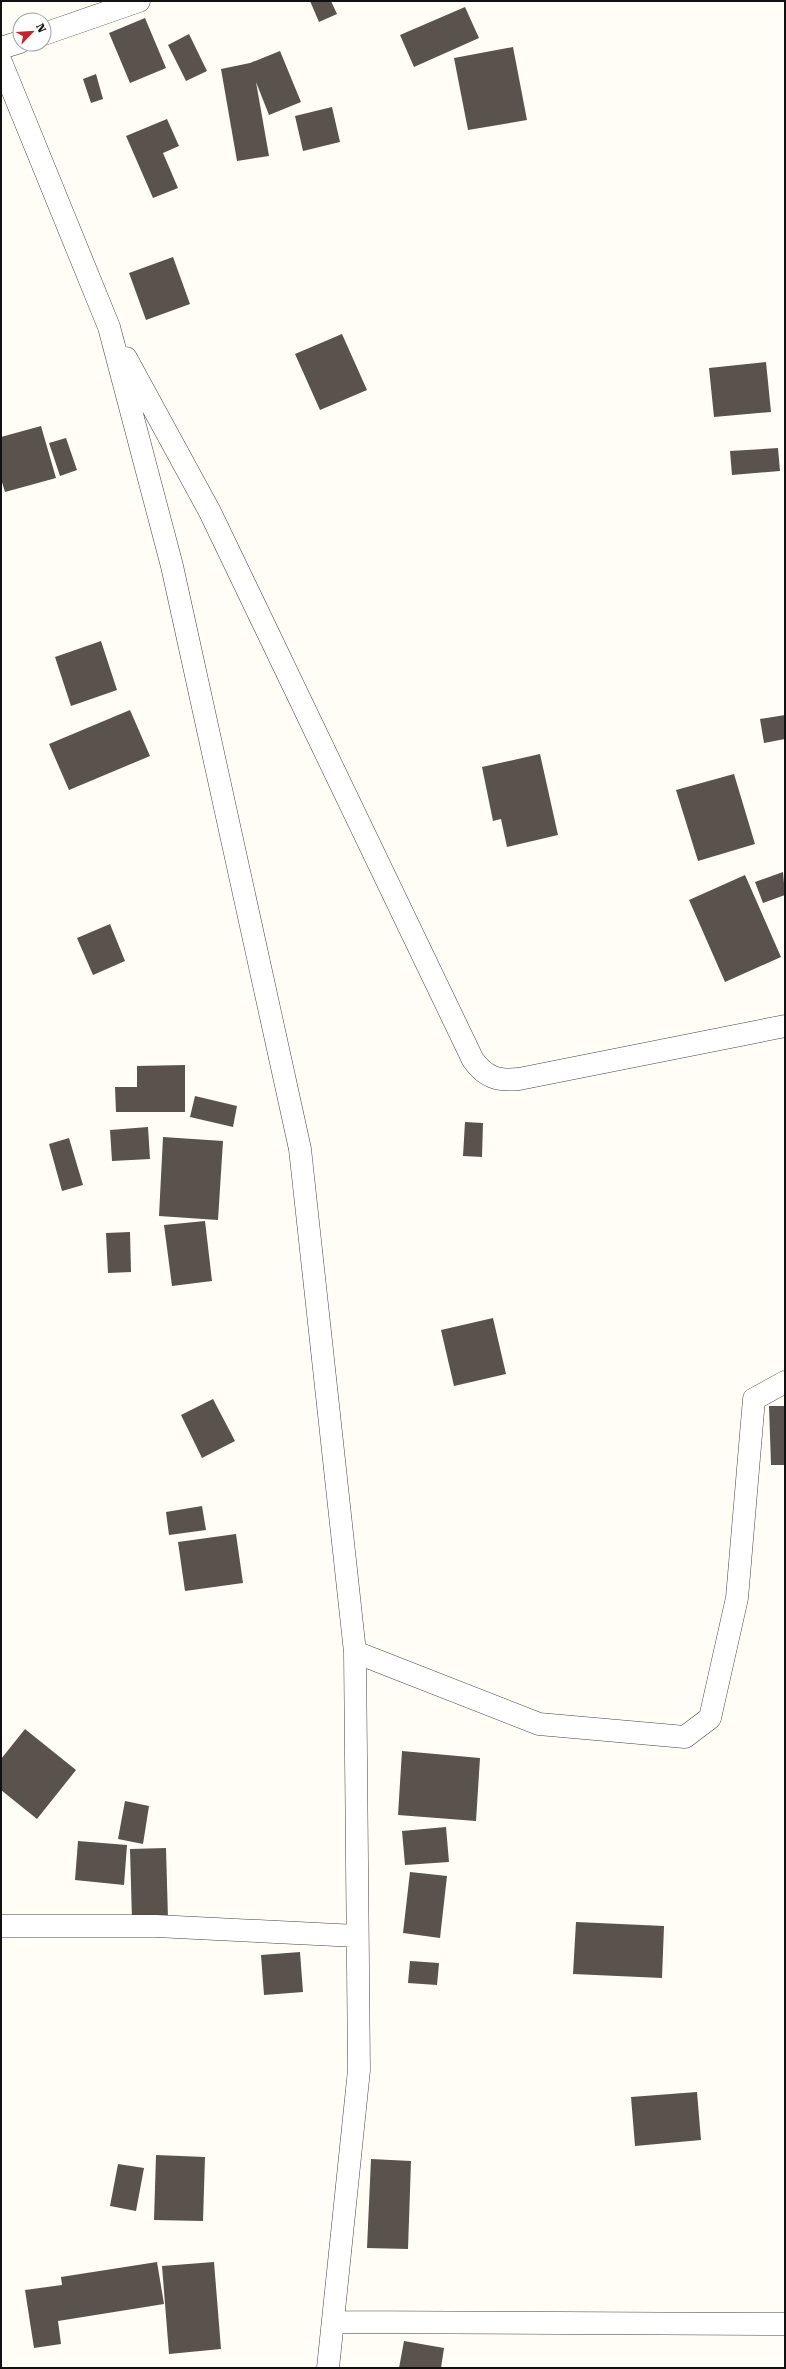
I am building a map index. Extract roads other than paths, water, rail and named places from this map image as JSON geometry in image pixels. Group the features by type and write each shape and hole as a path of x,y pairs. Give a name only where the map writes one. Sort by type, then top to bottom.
{"street":[{"path":"52,31 138,1"},
{"path":"1,48 12,45"},
{"path":"1,62 109,327 210,512 466,1046 481,1071 492,1079 519,1079 785,1026"},
{"path":"109,327 172,566 300,1149 355,1652 359,2070 334,2322 328,2368"},
{"path":"355,1652 539,1724 685,1737 710,1718 737,1598 754,1399 785,1382"},
{"path":"1,1926 156,1926 357,1936"},
{"path":"334,2322 785,2324"}]}
